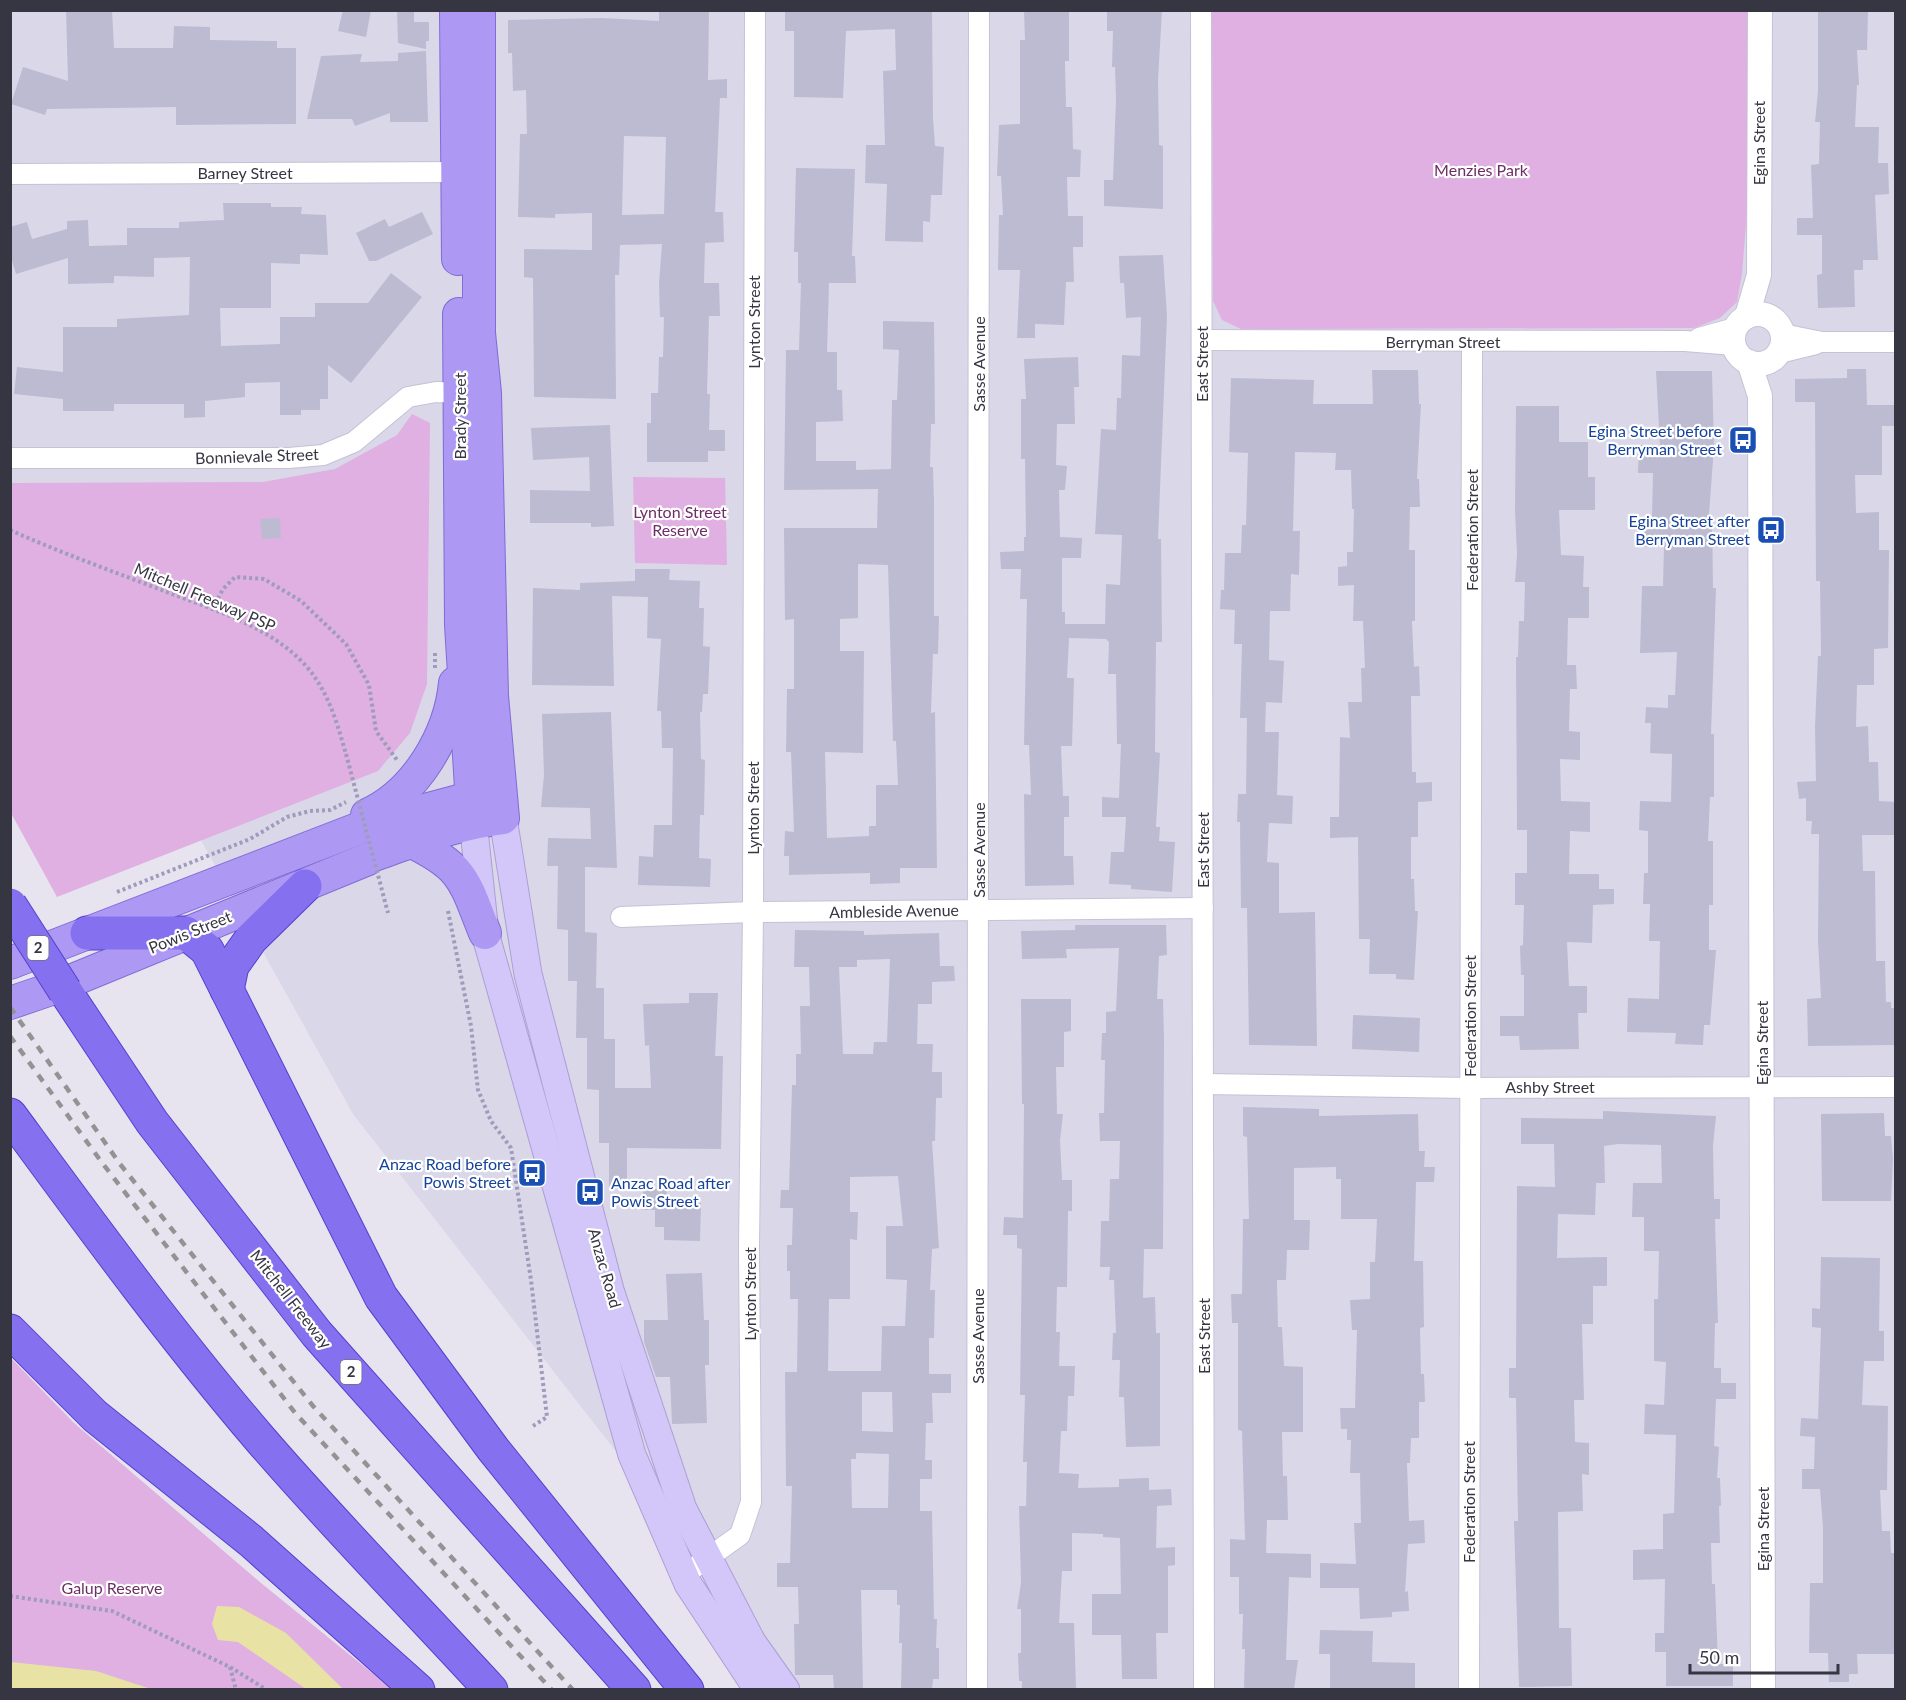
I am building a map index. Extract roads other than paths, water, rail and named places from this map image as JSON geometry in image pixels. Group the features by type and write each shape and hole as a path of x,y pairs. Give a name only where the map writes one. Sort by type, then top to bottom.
{"highway":[{"path":"227,990 232,966 251,939 304,886"},
{"name":"Mitchell Freeway","path":"10,905 92,1035 152,1122 317,1334 634,1689"},
{"path":"87,933 186,933 207,951 381,1297 493,1449 687,1689"},
{"path":"10,1115 118,1263 259,1438 374,1567 491,1689"},
{"path":"10,1331 95,1416 251,1541 418,1689"}],"main road":[{"name":"Brady Street","path":"456,10 468,172 473,393 492,696 486,808"},
{"name":"Brady Street","path":"468,172 479,10"},
{"name":"Brady Street","path":"473,393 449,649 486,808"},
{"path":"366,833 398,794 405,761 435,749 454,700 458,654 449,649"},
{"name":"Powis Street","path":"366,833 412,842 486,808"},
{"name":"Powis Street","path":"10,963 329,840 486,808"},
{"name":"Anzac Road","path":"486,808 484,933 632,1455 684,1575 758,1689"},
{"name":"Anzac Road","path":"486,808 610,1290 683,1509 752,1642 786,1689"},
{"name":"Powis Street","path":"10,1003 304,886 366,833"},
{"path":"412,842 451,864 463,879 484,933"}],"street":[{"name":"Lynton Street","path":"684,1575 706,1557 723,1549 740,1535 751,1502 749,1247 753,912 755,10"},
{"name":"Sasse Avenue","path":"977,1689 980,910 979,10"},
{"name":"East Street","path":"1201,10 1204,1689"},
{"name":"Egina Street","path":"1760,10 1763,1689"},
{"name":"Barney Street","path":"10,174 468,172"},
{"name":"Berryman Street","path":"1202,340 1896,342"},
{"name":"Federation Street","path":"1469,1689 1472,342"},
{"name":"Bonnievale Street","path":"10,458 289,458 323,455 354,442 408,397 473,393"},
{"name":"Ambleside Avenue","path":"621,917 753,912 1203,908"},
{"name":"Ashby Street","path":"1204,1084 1470,1088 1763,1085 1896,1087"}],"railway":[{"path":"10,1007 120,1164 313,1406 573,1690"},
{"path":"10,1036 103,1164 296,1414 552,1690"}],"place":[{"name":"Egina Street before Berryman Street","path":"1743,440"},
{"name":"Egina Street after Berryman Street","path":"1771,530"},
{"name":"Anzac Road before Powis Street","path":"532,1173"},
{"name":"Anzac Road after Powis Street","path":"590,1192"}],"park label":[{"name":"Menzies Park","path":"1481,170"},
{"name":"Lynton Street Reserve","path":"680,521"},
{"name":"Galup Reserve","path":"112,1588"}]}
